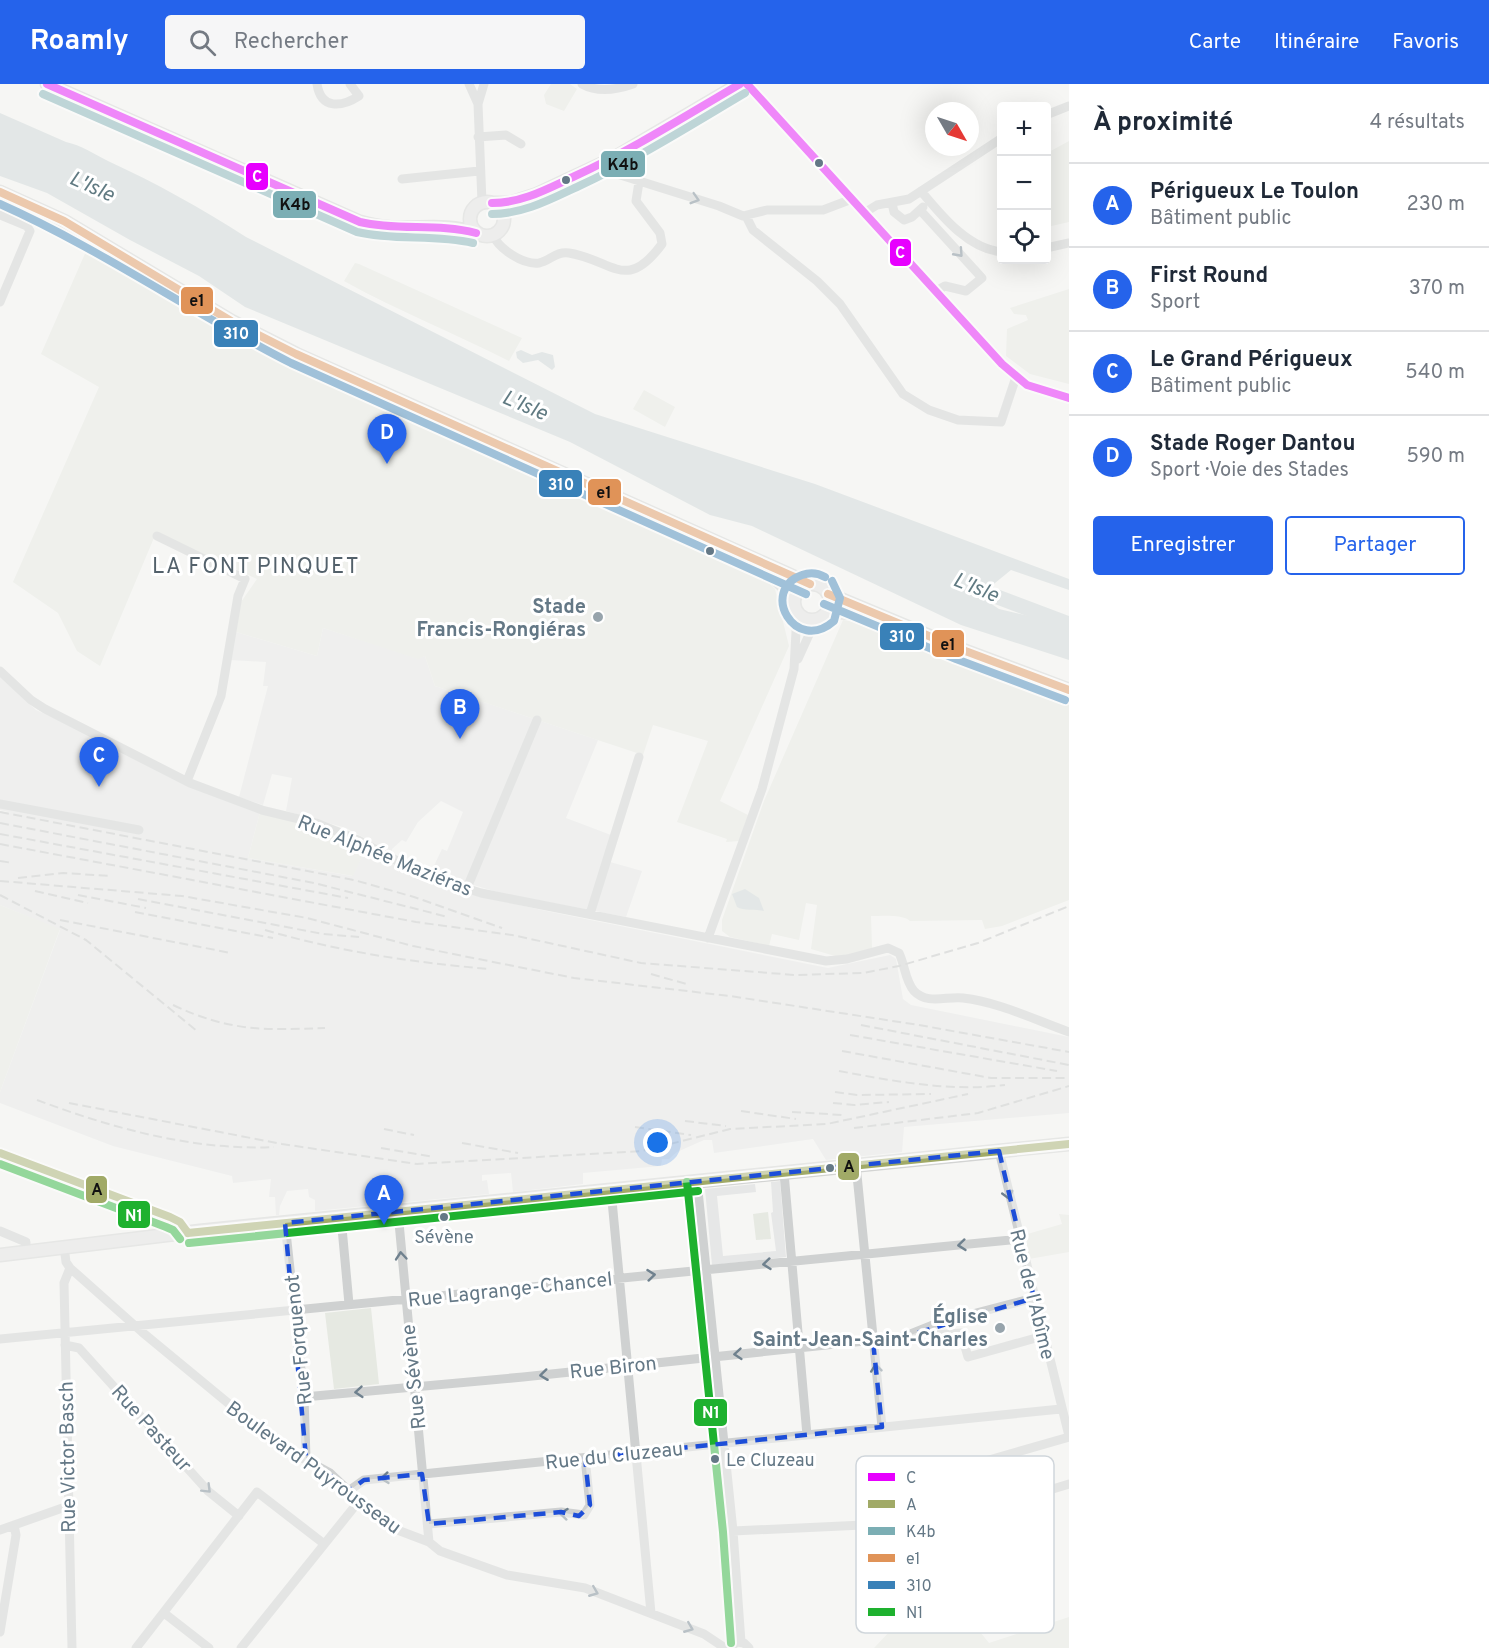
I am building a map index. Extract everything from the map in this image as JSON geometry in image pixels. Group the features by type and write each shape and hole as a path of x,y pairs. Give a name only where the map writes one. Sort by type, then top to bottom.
{"main road":[{"path":"47,84 336,213 388,229 458,227 484,237 493,235 501,230 504,221 535,195"},
{"path":"582,171 730,84"},
{"path":"411,229 457,219 482,205 510,203 535,195 635,147 740,84"},
{"path":"0,192 64,221 231,321 296,354 810,584 819,585 828,594 960,650 1069,690"},
{"path":"0,202 49,222 136,265"},
{"path":"482,205 501,210 504,221"},
{"path":"476,233 469,219 482,205"},
{"path":"743,554 778,579 795,608 805,619 854,612 884,616"},
{"path":"795,608 796,592 810,584"},
{"path":"823,616 830,605 828,594"},
{"path":"0,1255 24,1250 341,1216 1069,1144"},
{"path":"0,1248 24,1250"}],"street":[{"path":"316,84 322,98 334,106 345,105 359,96 350,84"},
{"path":"469,84 478,104"},
{"path":"482,205 478,104 484,84"},
{"path":"582,84 604,90 619,89 633,84"},
{"path":"747,84 1016,377 1040,391 1069,398"},
{"path":"1051,113 1069,106"},
{"path":"478,137 506,135 521,144"},
{"path":"864,213 877,205 902,202 997,141"},
{"path":"582,171 602,169 746,216 767,210 824,210 852,199"},
{"path":"402,178 479,171"},
{"path":"493,235 501,247 533,263 545,261 559,253 570,253 625,272 643,265 662,244 660,233 636,201 639,182"},
{"path":"921,191 955,230 966,238 997,250"},
{"path":"892,203 894,212 904,220 929,201"},
{"path":"920,210 982,278 966,291 945,286 936,291"},
{"path":"0,215 27,225 30,231 0,302"},
{"path":"746,216 753,230 817,281 840,304 903,394 929,410 958,420 1001,422 1016,377"},
{"path":"1051,247 1069,243"},
{"path":"157,536 245,579 238,596 221,696 187,781"},
{"path":"794,669 795,608"},
{"path":"708,938 756,810 794,669 813,626 823,616"},
{"name":"Rue Alphée Maziéras","path":"0,671 31,700 45,709 187,781 262,810 316,823 358,840 424,875 504,899 826,961 847,959 888,948 898,953 907,978 918,994 933,999 961,998 979,1001 1069,1032"},
{"path":"467,888 537,720"},
{"path":"590,914 639,757"},
{"path":"0,804 139,831"},
{"name":"Rue de l'Abîme","path":"999,1151 1069,1437"},
{"path":"0,1153 170,1217 180,1222 188,1233"},
{"path":"856,1165 882,1427"},
{"path":"784,1173 807,1435"},
{"path":"697,1181 745,1645 733,1644 727,1648"},
{"path":"611,1190 651,1613"},
{"name":"Rue Sévène","path":"398,1212 429,1542"},
{"path":"341,1216 349,1304"},
{"name":"Rue Forquenot","path":"285,1223 304,1397 306,1458"},
{"path":"0,1231 24,1240 24,1250"},
{"name":"Rue Lagrange-Chancel","path":"0,1339 1020,1239"},
{"path":"59,1247 70,1268"},
{"name":"Boulevard Puyrousseau","path":"70,1268 280,1446 306,1458 400,1531 417,1540 429,1542 440,1551 507,1575 574,1585 704,1634 727,1648"},
{"name":"Rue Victor Basch","path":"70,1268 64,1282 64,1332 72,1648"},
{"name":"Rue Biron","path":"304,1397 903,1337 920,1330 1034,1298"},
{"name":"Rue Biron","path":"920,1330 936,1335 961,1333 968,1357 1043,1336"},
{"name":"Rue Pasteur","path":"65,1345 79,1348 208,1491 239,1516"},
{"name":"Rue du Cluzeau","path":"350,1490 364,1480 1061,1408"},
{"path":"1003,1456 1069,1437"},
{"path":"429,1524 561,1512 584,1515 590,1505 585,1458"},
{"path":"1054,1489 1069,1485"},
{"path":"136,1648 257,1492 323,1543"},
{"path":"241,1648 359,1501"},
{"path":"0,1530 68,1506"},
{"path":"0,1632 16,1535 14,1524"},
{"path":"733,1531 856,1525"},
{"path":"164,1613 209,1648"}],"highlighted area":[{"path":"999,1151 1034,1298 903,1337 873,1341 882,1427 585,1458 590,1505 579,1516 561,1512 429,1524 422,1474 364,1480 350,1490 306,1458 285,1223"}],"shaded area":[{"path":"551,84 570,84 577,89 564,111 546,104 544,95"},
{"path":"1069,141 1069,222 1051,226 1051,156 1051,151"},
{"path":"87,249 213,322 760,574 775,589 789,646 720,801 748,815 739,841 726,842 727,839 677,822 708,741 653,725 643,755 435,686 425,656 418,659 323,628 317,656 236,632 241,602 257,579 156,533 100,666 77,651 58,613 13,582 99,387 41,354"},
{"path":"355,263 522,338 509,361 344,281"},
{"path":"1069,289 1069,384 1030,374 1006,356 1007,329 1028,320 1026,315 1014,314 1010,308"},
{"path":"644,390 675,407 665,427 633,409"},
{"path":"843,620 863,623 1069,701 1069,900 1002,926 985,929 982,920 910,921 897,916 871,916 872,948 842,958 811,949 817,905 806,903 799,940 772,934 769,946 730,937 722,931 722,920 764,801"},
{"path":"323,628 418,658 425,656 435,686 598,740 566,818 611,835 603,860 642,871 626,917 500,893 431,872 442,849 447,851 463,812 441,801 418,822 406,842 402,840 392,849 392,853 346,828 286,811 292,778 272,774 263,805 239,797 268,686 263,686 266,662 230,660 236,632 317,656"},
{"path":"0,677 36,710 260,812 248,858 352,876 366,848 442,888 551,912 828,968 890,955 896,959 903,999 911,1005 1069,1037 1069,1113 904,1127 902,1152 826,1160 813,1139 714,1153 712,1140 704,1140 677,1152 669,1159 662,1159 661,1166 583,1173 583,1184 513,1192 511,1173 482,1175 482,1181 487,1180 489,1194 315,1211 315,1200 309,1197 308,1189 287,1191 280,1206 279,1215 276,1215 275,1197 269,1197 271,1179 233,1183 232,1176 113,1146 0,1103 0,1092 60,930 0,905 0,811 12,813 0,810"},
{"path":"260,812 314,826 366,848 353,876 248,858"},
{"path":"0,905 60,929 0,1092"},
{"path":"780,1181 786,1257 712,1265 705,1189 755,1184 756,1192 717,1196 723,1256 776,1251 771,1213 773,1212 771,1182"},
{"path":"768,1212 771,1239 756,1240 753,1214"},
{"path":"1059,1214 1069,1215 1069,1252 1029,1259 1024,1235 1062,1224"},
{"path":"371,1308 379,1384 334,1389 325,1313"},
{"path":"1069,1617 1069,1648 874,1648 888,1633 981,1633 989,1643 1020,1633 1054,1633 1054,1622"}],"water":[{"path":"0,113 82,147 195,206 246,237 595,414 815,484 1069,579 1069,590 1011,570 995,583 987,601 999,609 1038,618 1069,630 1069,660 961,625 752,526 710,515 570,442 245,307 199,276 47,193 0,176"},
{"path":"521,350 532,355 542,352 553,355 555,367 552,370 538,360 523,363 517,358 516,352"},
{"path":"745,889 759,898 764,911 737,907 732,894"}],"waterway":[{"name":"L'Isle","path":"971,587 1069,624"}],"railway":[{"path":"0,812 354,880 414,897 502,928"},
{"path":"0,823 314,883 448,917"},
{"path":"0,834 348,898"},
{"path":"0,844 416,922 512,935 641,963 795,975 863,973 899,966 978,943 1069,906"},
{"path":"0,861 13,863"},
{"path":"18,878 63,873 111,876"},
{"path":"0,881 182,896 307,918 413,946 574,978 730,996 919,1025 1069,1052"},
{"path":"35,891 88,903"},
{"path":"0,895 86,940 197,1031"},
{"path":"78,895 146,908"},
{"path":"138,899 323,934 359,937"},
{"path":"135,912 273,938"},
{"path":"60,920 231,953"},
{"path":"265,930 376,955 489,969"},
{"path":"651,974 690,985"},
{"path":"173,1005 230,1025 265,1029 325,1028"},
{"path":"861,1025 1069,1065"},
{"path":"850,1035 1057,1071"},
{"path":"842,1051 991,1078 1069,1078"},
{"path":"839,1071 901,1082 943,1086 1005,1085"},
{"path":"854,1128 978,1113 1069,1086"},
{"path":"835,1092 857,1095 931,1094"},
{"path":"69,1103 282,1144 417,1164 642,1151 730,1129 827,1124 968,1094"},
{"path":"37,1100 94,1120 154,1136 214,1145 274,1147"},
{"path":"833,1103 854,1105 889,1102"},
{"path":"741,1111 796,1119"},
{"path":"792,1112 843,1115"},
{"path":"685,1121 726,1126"},
{"path":"635,1127 691,1135"},
{"path":"384,1129 414,1135"},
{"path":"462,1143 518,1153"},
{"path":"381,1148 434,1157"}],"transit line":[{"name":"C","path":"47,84 360,222 374,225 447,228 476,233"},
{"name":"C","path":"492,203 514,201 534,194 596,166 740,84"},
{"name":"C","path":"747,84 1002,364 1027,385 1069,398"},
{"name":"K4b","path":"492,214 526,209 601,176 745,93"},
{"name":"K4b","path":"43,94 357,232 473,243"},
{"name":"e1","path":"0,192 64,221 231,321 296,354 810,584"},
{"name":"310","path":"0,204 74,241 291,363 806,594"},
{"name":"310","path":"825,577 808,573 789,583 783,593 783,605 787,616 795,625 807,630 820,629 834,621 840,598 832,581"},
{"name":"e1","path":"828,594 960,649 1069,690"},
{"name":"310","path":"824,604 956,659 1065,700"},
{"name":"A","path":"188,1233 1069,1144"},
{"name":"A","path":"0,1153 170,1217 180,1222 188,1233"},
{"name":"N1","path":"0,1164 166,1227 173,1230 180,1239"},
{"name":"N1","path":"687,1182 723,1532 731,1643"},
{"name":"N1","path":"189,1243 698,1191"}],"place":[{"name":"Stade Roger Dantou","path":"387,464"},
{"name":"Stade Francis-Rongiéras","path":"598,617"},
{"name":"First Round","path":"460,739"},
{"name":"Le Grand Périgueux","path":"99,787"},
{"name":"Sévène","path":"444,1217"},
{"name":"Périgueux Le Toulon","path":"384,1225"},
{"name":"Église Saint-Jean-Saint-Charles","path":"1000,1328"},
{"name":"Le Cluzeau","path":"715,1459"}],"district":[{"name":"LA FONT PINQUET","path":"256,565"}]}
